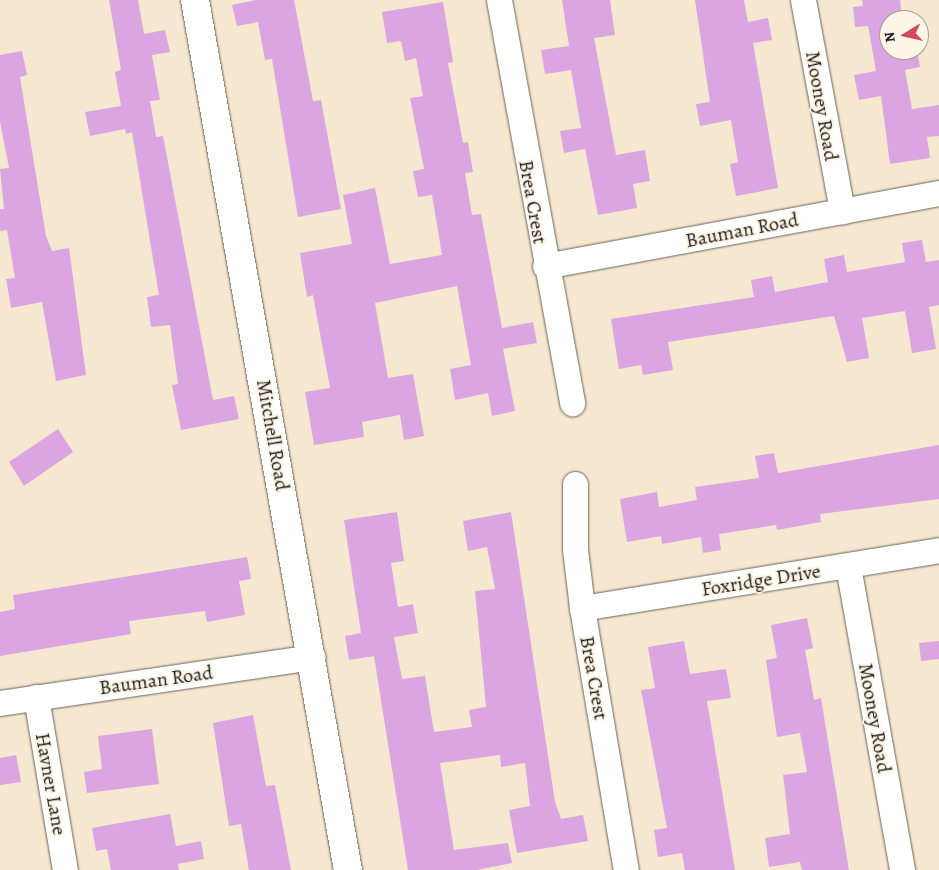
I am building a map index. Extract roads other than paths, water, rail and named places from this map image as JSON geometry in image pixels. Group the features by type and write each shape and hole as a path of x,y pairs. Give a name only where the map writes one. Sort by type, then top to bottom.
{"street":[{"name":"Mitchell Road","path":"195,0 313,657 348,870"},
{"name":"Brea Crest","path":"499,0 545,266 572,403"},
{"name":"Mooney Road","path":"803,0 842,211"},
{"name":"Bauman Road","path":"545,266 939,193"},
{"name":"Brea Crest","path":"575,484 575,550 582,608 626,870"},
{"name":"Foxridge Drive","path":"582,608 939,550"},
{"name":"Mooney Road","path":"848,566 902,870"},
{"name":"Bauman Road","path":"0,703 313,657"},
{"name":"Havner Lane","path":"36,697 65,870"}]}
